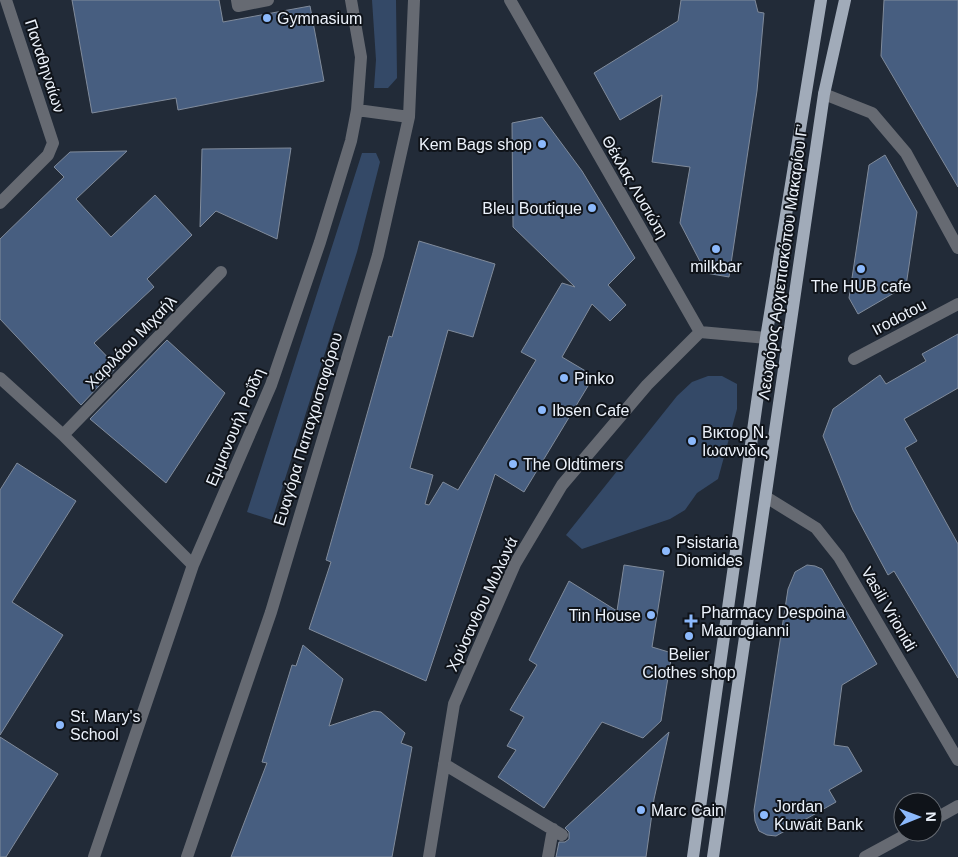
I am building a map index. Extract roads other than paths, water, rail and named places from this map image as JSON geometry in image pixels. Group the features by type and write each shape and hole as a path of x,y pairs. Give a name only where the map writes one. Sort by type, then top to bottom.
{"main road":[{"name":"Λεωφόρος Αρχιεπισκόπου Μακαρίου Γ’","path":"693,857 766,338 821,0"},
{"name":"Λεωφόρος Αρχιεπισκόπου Μακαρίου Γ’","path":"713,857 824,94 845,0"}],"street":[{"name":"Παναθηναίων","path":"0,203 48,155 53,143 6,0"},
{"path":"237,0 238,6 268,0"},
{"name":"Εμμανουήλ Ροΐδη","path":"94,857 194,564 271,385 351,141 357,110 360,57 351,0"},
{"name":"Ευαγόρα Παπαχριστοφόρου","path":"188,857 271,612 378,255 409,117 414,0"},
{"name":"Θέκλας Λυσιώτη","path":"510,0 700,332"},
{"path":"824,94 872,113 906,153 958,248"},
{"path":"357,110 409,117"},
{"name":"Χαριλάου Μιχαήλ","path":"63,435 221,272"},
{"name":"Irodotou","path":"854,359 958,304"},
{"path":"700,332 766,338"},
{"name":"Χρύσανθου Μυλωνά","path":"429,857 454,704 515,564 562,485 647,385 700,332"},
{"path":"0,378 63,435 194,564"},
{"name":"Vasili Vrionidi","path":"766,497 816,528 839,557 958,760"},
{"path":"444,764 558,832 548,857"},
{"path":"943,814 958,806"},
{"path":"865,857 893,841"}],"place":[{"name":"Gymnasium","path":"267,18"},
{"name":"Kem Bags shop","path":"542,144"},
{"name":"Bleu Boutique","path":"592,208"},
{"name":"milkbar","path":"716,249"},
{"name":"The HUB cafe","path":"861,269"},
{"name":"Pinko","path":"564,378"},
{"name":"Ibsen Cafe","path":"542,410"},
{"name":"Βικτορ Ν. Ιωαννιδις","path":"692,441"},
{"name":"The Oldtimers","path":"513,464"},
{"name":"Psistaria Diomides","path":"666,551"},
{"name":"Tin House","path":"651,615"},
{"name":"Pharmacy Despoina Maurogianni","path":"691,621"},
{"name":"Belier Clothes shop","path":"689,636"},
{"name":"St. Mary's School","path":"60,725"},
{"name":"Marc Cain","path":"641,810"},
{"name":"Jordan Kuwait Bank","path":"764,815"}]}
